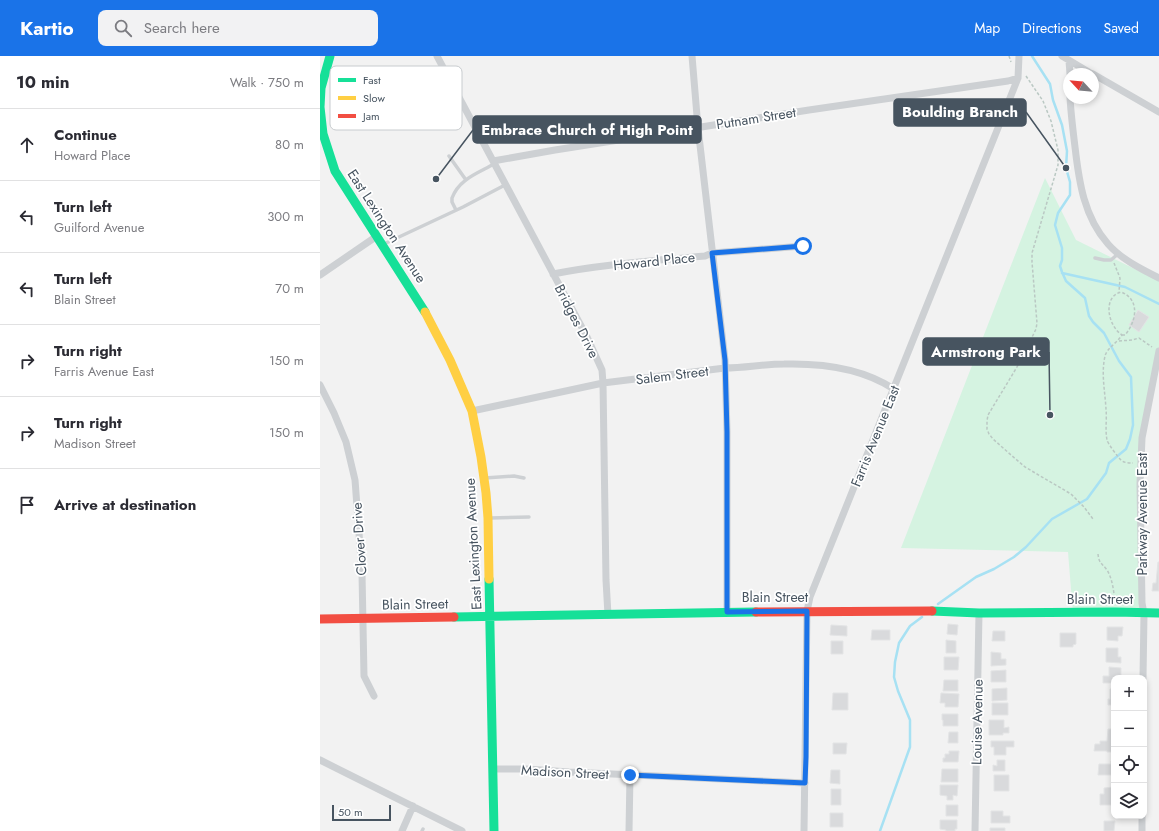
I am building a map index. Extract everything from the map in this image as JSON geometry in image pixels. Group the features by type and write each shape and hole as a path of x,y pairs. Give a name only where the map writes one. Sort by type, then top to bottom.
{"street":[{"name":"East Lexington Avenue","path":"330,56 321,88 320,107 323,134 335,171 422,307 450,360 472,411 484,478 488,518 494,831"},
{"name":"Bridges Drive","path":"437,56 442,66"},
{"path":"692,56 698,128 725,368 727,432 727,612"},
{"name":"Farris Avenue East","path":"804,831 807,611 810,597 1019,75 1019,56"},
{"path":"1062,56 1082,68"},
{"path":"1069,61 1070,68"},
{"name":"Putnam Street","path":"494,163 555,150 1000,82 1019,75"},
{"path":"1099,77 1159,112"},
{"name":"Bridges Drive","path":"462,103 587,337 602,370 608,615"},
{"path":"1071,104 1081,192 1095,227 1109,245 1118,253 1145,271 1159,278"},
{"path":"320,275 377,236"},
{"name":"Howard Place","path":"553,274 633,263 705,256 712,253 803,246"},
{"name":"Parkway Avenue East","path":"1143,675 1144,614 1142,603 1140,484 1142,438 1159,351"},
{"name":"Salem Street","path":"472,411 603,383 725,368 783,364 819,365 859,373 887,384 894,389"},
{"name":"Clover Drive","path":"320,385 346,442 355,480 362,573 364,676 374,696"},
{"name":"Blain Street","path":"320,619 807,611 951,611 979,613 1115,612 1159,614"},
{"name":"Louise Avenue","path":"975,831 979,613"},
{"path":"320,760 462,831"},
{"name":"Madison Street","path":"493,769 527,769 805,783"},
{"path":"629,831 630,775"},
{"path":"402,831 413,806"},
{"path":"1142,819 1142,831"}],"lane":[{"path":"449,156 466,180"},
{"path":"456,210 452,202 452,198 460,184 494,163"},
{"path":"382,245 505,185"},
{"path":"1095,258 1111,260 1118,253"},
{"path":"484,478 514,476 524,478"},
{"path":"488,518 529,517"}],"path":[{"path":"1009,56 1012,71 1028,78 1043,101 1051,121 1058,150 1058,165 1048,204 1032,253 1037,323 1036,329 1020,362 988,415 986,421 987,429 989,434 1011,455 1071,494 1078,500 1093,519"},
{"path":"1111,260 1115,264 1120,281 1119,291 1113,296 1109,313 1112,324 1118,333 1122,335"},
{"path":"1119,291 1131,297 1135,312 1130,329 1125,335 1122,335 1105,355 1103,382 1107,441 1121,460 1141,464"},
{"path":"1118,341 1120,342 1139,338 1159,351"},
{"path":"1098,554 1099,560 1111,580 1114,593 1115,612"}],"green space":[{"path":"1045,178 1076,240 1159,280 1159,351 1142,438 1144,614 1073,614 1068,552 901,548"}],"building":[{"path":"1138,310 1149,317 1139,332 1129,325"},
{"path":"1158,562 1159,591 1152,591 1153,583 1156,583"},
{"path":"948,624 958,625 957,635 947,634"},
{"path":"831,625 847,626 847,636 830,635"},
{"path":"1107,627 1123,627 1122,636 1118,636 1118,641 1107,640"},
{"path":"872,630 890,630 890,640 871,640"},
{"path":"993,631 1005,631 1005,641 992,641"},
{"path":"1060,633 1076,633 1076,644 1073,645 1073,647 1060,647"},
{"path":"946,640 956,641 956,653 946,653"},
{"path":"831,641 843,641 843,654 831,654"},
{"path":"1106,648 1118,648 1118,657 1121,657 1121,663 1106,662"},
{"path":"991,652 1001,653 1001,659 1006,659 1006,665 991,666"},
{"path":"944,657 959,657 958,670 944,670"},
{"path":"1109,667 1121,668 1121,675 1111,675 1111,683 1103,683 1103,676 1109,676"},
{"path":"1006,670 1006,682 991,682 991,671"},
{"path":"944,680 958,680 958,691 943,691"},
{"path":"1007,688 1007,700 992,701 992,689"},
{"path":"1111,689 1111,705 1108,705 1108,699 1110,699"},
{"path":"833,693 848,693 848,710 832,710"},
{"path":"941,693 959,694 958,707 945,707 945,703 940,703"},
{"path":"992,703 1008,703 1008,715 992,715"},
{"path":"942,714 958,714 958,726 943,726"},
{"path":"989,720 1004,720 1004,728 1009,727 1009,733 1003,733 1003,735 989,735"},
{"path":"1108,729 1111,729 1111,752 1094,751 1095,744 1100,744 1100,741 1107,741"},
{"path":"949,732 958,732 958,743 948,743"},
{"path":"991,741 1014,741 1014,747 1006,747 1006,755 994,755 994,747 991,747"},
{"path":"833,743 847,743 846,754 833,754"},
{"path":"949,751 959,751 958,762 943,762 945,754 949,754"},
{"path":"997,760 1005,760 1005,771 993,771 993,765 997,766"},
{"path":"1099,764 1111,764 1111,775 1098,775"},
{"path":"942,769 958,769 958,782 941,782"},
{"path":"831,770 840,770 840,784 830,783"},
{"path":"994,775 1009,775 1009,791 994,791"},
{"path":"940,785 958,785 957,796 953,795 953,800 947,800 947,796 940,795"},
{"path":"1111,787 1111,805 1100,805 1100,794 1104,794 1104,788"},
{"path":"831,789 841,789 841,805 831,805"},
{"path":"946,805 958,805 958,816 946,816"},
{"path":"991,811 1003,811 1003,816 1010,816 1010,823 991,823"},
{"path":"830,813 843,813 843,827 830,827"},
{"path":"940,820 957,820 957,829 955,829 955,831 946,831 940,829"},
{"path":"1104,821 1115,821 1114,831 1104,831"},
{"path":"990,828 1005,828 1005,831 990,831"}],"waterway":[{"path":"938,604 976,577 994,569 1014,557 1026,547 1052,519 1087,499 1106,473 1109,463 1126,449 1133,425 1131,377 1119,361 1104,333 1089,316 1085,298 1066,281 1060,266 1062,260 1062,248 1055,225 1058,213 1070,195 1070,182 1066,168 1067,151 1062,125 1053,100 1050,84 1032,56"},
{"path":"1062,273 1125,287 1159,304"},
{"path":"880,831 910,747 910,720 894,677 895,662 899,643 910,626 922,617"}],"traffic: fast":[{"path":"330,56 321,88 320,107 323,134 335,171 425,312"},
{"path":"489,579 494,831"},
{"path":"932,611 979,613 1159,613"},
{"path":"454,617 756,612"}],"traffic: slow":[{"path":"425,312 450,360 472,411 486,493 489,579"}],"traffic: jam":[{"path":"756,612 932,611"},
{"path":"320,619 454,617"}],"place":[{"name":"Boulding Branch","path":"1066,168"},
{"name":"Embrace Church of High Point","path":"436,179"},
{"name":"Armstrong Park","path":"1050,415"}],"route":[{"path":"630,775 805,783 807,611 727,612 727,432 725,360 712,253 803,246"}]}
